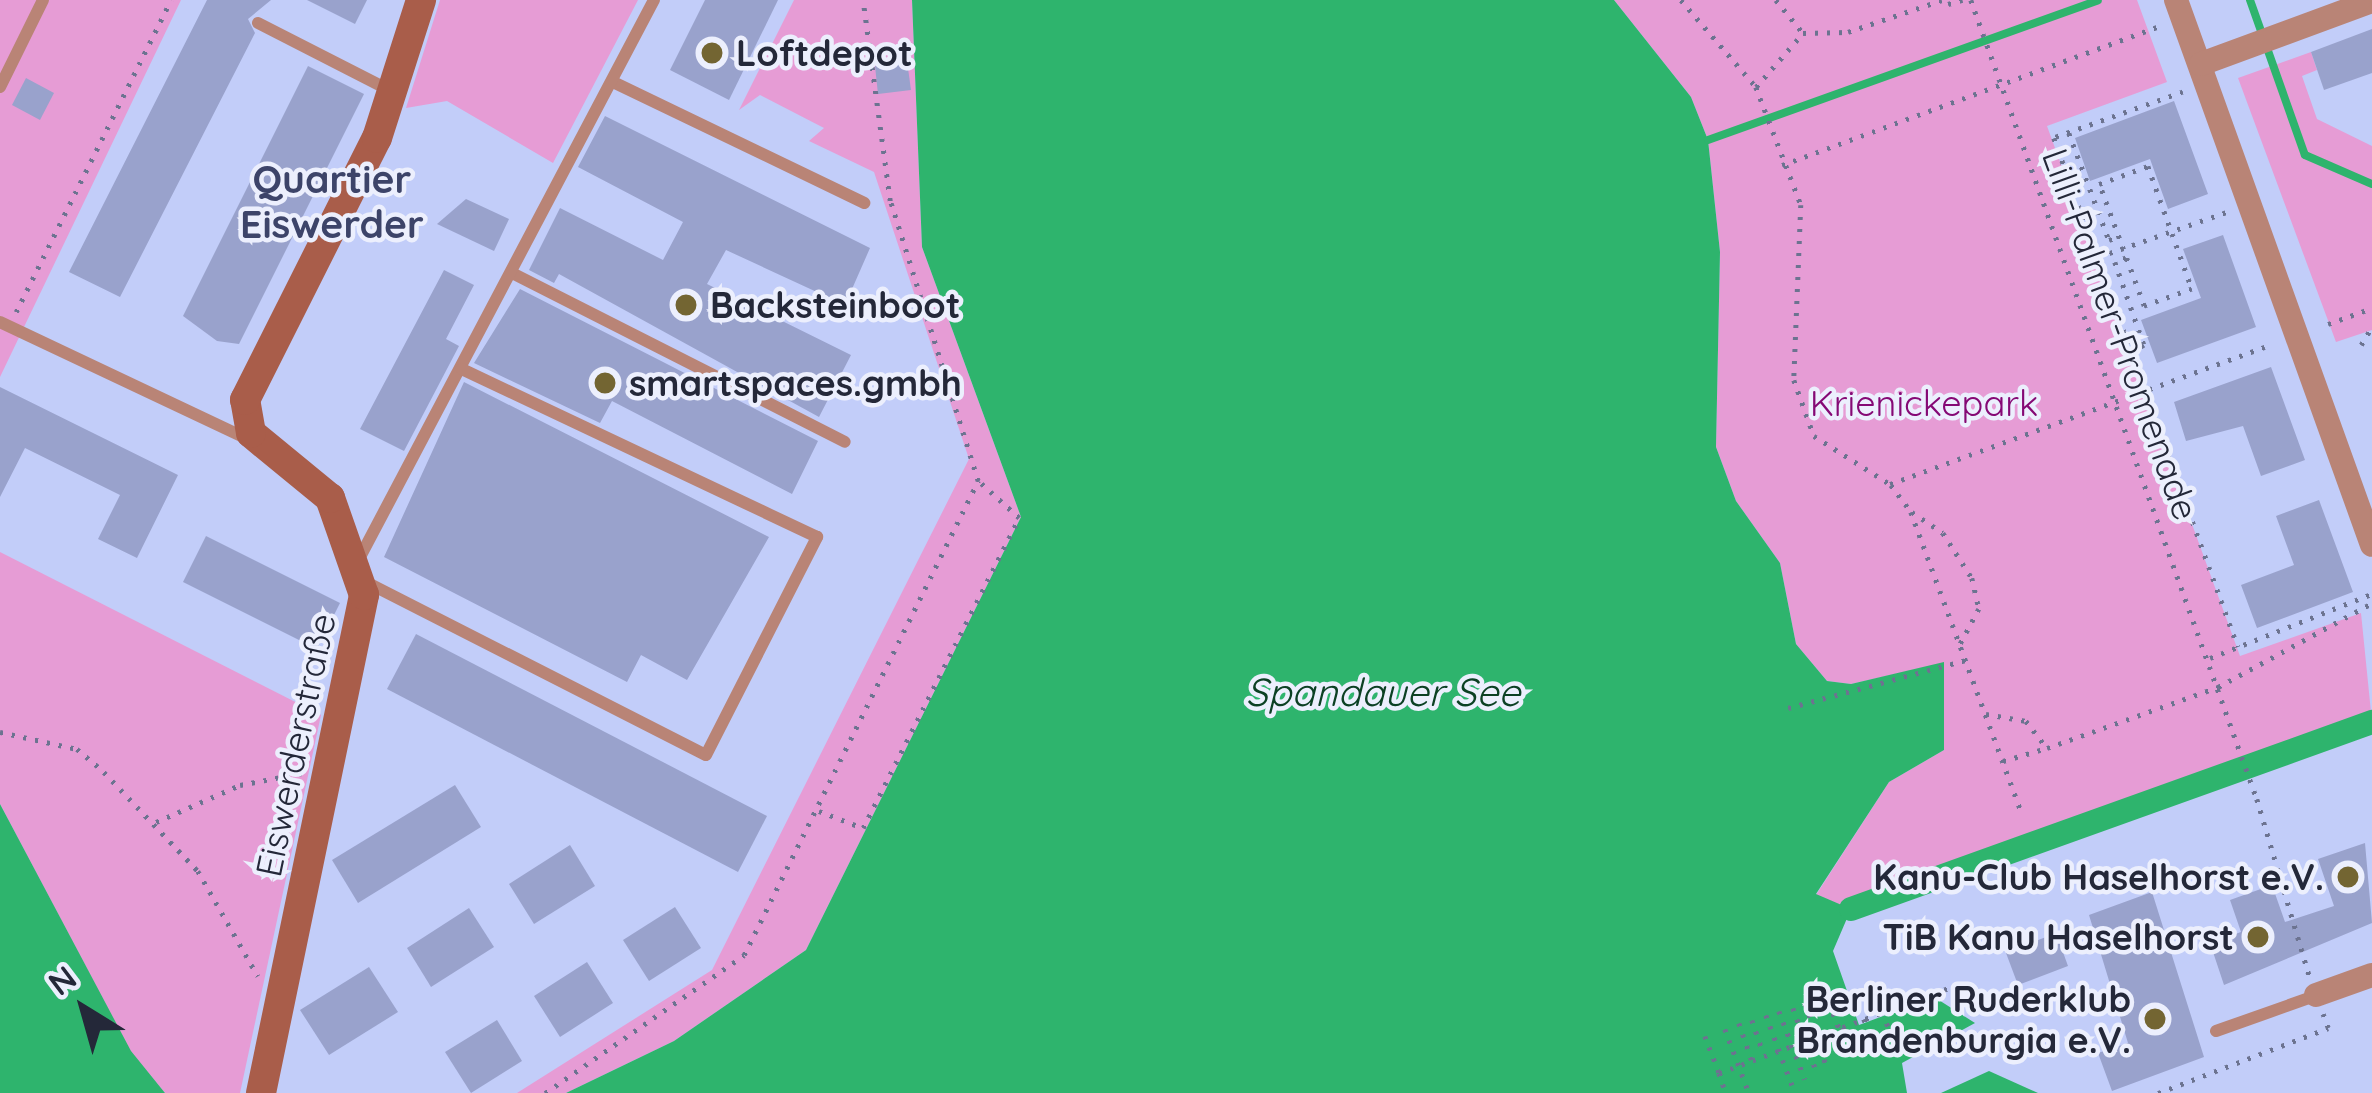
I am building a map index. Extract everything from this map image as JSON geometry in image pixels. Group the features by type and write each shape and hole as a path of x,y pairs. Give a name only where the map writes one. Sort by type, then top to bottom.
{"street":[{"path":"360,570 330,498 264,447 245,419 251,380 395,93 422,0"},
{"path":"2204,74 2243,49 2372,1"},
{"path":"2180,9 2372,545"},
{"name":"Eiswerderstraße","path":"261,1093 360,570"},
{"path":"2316,995 2372,975"}],"lane":[{"path":"0,87 43,0"},
{"path":"462,369 817,537 706,755 360,570 462,369 614,82 654,0"},
{"path":"258,23 395,93"},
{"path":"614,82 864,203"},
{"path":"512,273 844,442"},
{"path":"5,324 264,447"},
{"path":"2216,1031 2316,995"}],"path":[{"path":"5,324 171,0"},
{"path":"816,810 863,828 1019,518 978,481 890,202 863,0"},
{"path":"1681,0 1756,87 1771,140 1802,205 1794,380 1814,436 1890,484 1911,512 2022,813"},
{"path":"1776,0 1803,33"},
{"path":"1756,87 1803,33 1962,0"},
{"name":"Lilli-Palmer-Promenade","path":"1971,0 2258,799 2316,995"},
{"path":"1782,165 2002,84 2180,9"},
{"path":"2204,74 2054,138 2238,647"},
{"path":"2069,133 2109,240 2118,237"},
{"path":"2148,166 2172,231 2192,289 2144,306 2099,184 2148,166"},
{"path":"2098,257 2252,204"},
{"path":"2126,258 2115,262 2144,345 2133,352"},
{"path":"2328,324 2372,308"},
{"path":"2361,344 2372,327"},
{"path":"1890,484 2265,347"},
{"path":"544,1093 736,967 978,481"},
{"path":"1911,512 1942,533 1972,578 1979,609 1960,644"},
{"path":"2208,659 2372,594"},
{"path":"2003,761 2218,687 2372,603"},
{"path":"1788,707 1966,660"},
{"path":"1986,714 2026,721 2047,748"},
{"path":"0,733 77,749 156,822 266,990"},
{"path":"156,822 240,785 313,771"},
{"path":"1719,1073 1954,986"},
{"path":"2158,1093 2328,1028 2316,995"},
{"path":"1829,1002 1853,1054"},
{"path":"1805,1004 1826,1064"},
{"path":"1793,1008 1816,1073"},
{"path":"1780,1011 1805,1079"},
{"path":"1883,1012 1892,1038"},
{"path":"1766,1015 1792,1085"},
{"path":"1864,1019 1874,1045"},
{"path":"1752,1020 1765,1056"},
{"path":"1739,1023 1752,1060"},
{"path":"1725,1029 1749,1093"},
{"path":"1705,1036 1726,1093"}],"green space":[{"path":"0,0 181,0 0,377"},
{"path":"440,0 638,0 553,163 447,101 406,108"},
{"path":"794,0 912,0 922,247 1021,517 806,950 674,1041 566,1093 517,1093 712,970 969,459 874,172 809,141 824,128 760,95 739,110"},
{"name":"Krienickepark","path":"1614,0 2137,0 2167,82 2047,126 2240,656 2361,613 2372,722 1851,909 1816,895 1889,782 1944,750 1944,663 1851,684 1827,681 1796,644 1780,563 1736,501 1716,447 1720,252 1708,140 1691,97"},
{"path":"2311,52 2317,70 2302,76 2317,119 2372,146 2372,330 2336,342 2238,78"},
{"path":"0,552 321,715 240,1093 165,1093 131,1052 0,804"}],"water":[{"name":"Spandauer See","path":"912,0 1614,0 1691,97 1708,140 1720,252 1716,447 1736,501 1780,563 1796,644 1827,681 1851,684 1944,662 1944,750 1889,782 1816,894 1851,909 1833,951 1859,1025 1934,997 1975,1023 1902,1063 1907,1093 566,1093 674,1041 806,950 1021,517 922,247"},
{"path":"0,804 131,1051 165,1093 0,1093"},
{"path":"1989,1071 2038,1093 1941,1093"}],"building":[{"path":"207,0 271,0 248,19 255,33 120,297 69,272"},
{"path":"307,0 367,0 355,24"},
{"name":"Loftdepot","path":"705,0 778,0 729,100 670,70"},
{"path":"2372,29 2372,73 2324,90 2311,52"},
{"path":"907,61 911,90 878,94 875,66"},
{"path":"308,66 364,94 239,344 217,341 183,316"},
{"path":"26,78 54,93 40,120 12,105"},
{"path":"2174,101 2208,194 2168,209 2150,159 2090,181 2075,138"},
{"path":"605,116 870,248 845,305 726,250 707,284 851,355 819,417 559,274 554,283 529,270 560,208 663,260 683,222 578,167"},
{"path":"466,199 509,219 494,251 437,224"},
{"path":"2223,235 2256,327 2157,363 2141,320 2201,298 2183,249"},
{"path":"444,270 474,285 446,339 459,346 404,451 360,429"},
{"name":"smartspaces.gmbh","path":"520,289 818,441 792,494 612,401 600,423 474,363"},
{"path":"2271,367 2305,460 2261,476 2243,426 2186,441 2174,402"},
{"path":"464,382 769,537 687,680 641,655 627,682 384,557"},
{"path":"0,387 178,475 137,558 98,539 120,495 25,448 0,497"},
{"path":"2319,500 2353,592 2257,628 2241,585 2294,565 2276,516"},
{"path":"206,536 340,603 317,649 183,582"},
{"path":"416,634 767,816 738,872 387,689"},
{"path":"455,785 481,827 358,903 332,860"},
{"path":"2365,843 2372,923 2224,985 2210,943 2241,932 2230,900 2272,885 2285,922 2334,906 2318,859"},
{"path":"570,845 595,886 534,924 509,884"},
{"path":"2152,892 2204,1057 2112,1091 2098,1053 2128,1043 2089,915"},
{"path":"675,907 701,948 649,981 623,940"},
{"path":"469,908 494,947 431,987 407,948"},
{"path":"2056,933 2068,966 2018,985 2006,953"},
{"path":"587,962 613,1003 560,1037 534,996"},
{"path":"369,967 398,1012 329,1055 300,1010"},
{"path":"497,1020 522,1061 471,1093 445,1052"}],"waterway":[{"path":"1708,140 2098,0"},
{"path":"2250,0 2305,155 2372,184"},
{"path":"1851,909 2372,722"}],"place":[{"name":"Loftdepot","path":"712,53"},
{"name":"Backsteinboot","path":"686,305"},
{"name":"smartspaces.gmbh","path":"605,383"},
{"name":"Kanu-Club Haselhorst e.V.","path":"2348,877"},
{"name":"TiB Kanu Haselhorst","path":"2258,937"},
{"name":"Berliner Ruderklub Brandenburgia e.V.","path":"2155,1019"}],"district":[{"name":"Quartier Eiswerder","path":"332,202"}]}
